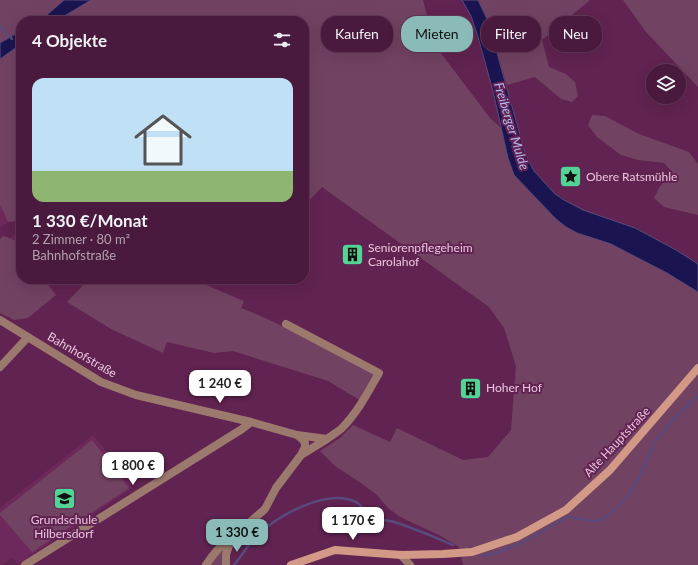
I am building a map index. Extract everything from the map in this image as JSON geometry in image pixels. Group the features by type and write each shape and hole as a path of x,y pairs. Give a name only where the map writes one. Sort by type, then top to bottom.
{"main road":[{"name":"Alte Hauptstraße","path":"290,565 335,550 401,555 443,554 478,550 517,537 566,510 610,470 698,368"}],"street":[{"name":"Bahnhofstraße","path":"0,320 100,382 136,396 297,434 327,439"},
{"path":"286,324 379,373 352,417 341,429 301,455"},
{"path":"0,367 28,337"},
{"path":"25,565 251,422"},
{"path":"206,565 213,553 224,542 232,538 265,509 276,488 301,455 305,444 297,434"},
{"path":"226,565 226,554 232,538"},
{"path":"401,555 410,565"}],"shaded area":[{"path":"0,0 64,0 45,16 16,16 16,34 0,43"},
{"path":"91,0 423,0 427,16 401,16 401,52 440,52 490,118 501,128 508,158 514,175 556,219 566,227 611,244 667,273 698,292 698,565 463,565 459,547 441,536 400,517 388,508 377,495 335,466 320,451 340,438 353,425 390,442 397,428 463,460 488,457 511,430 516,366 504,328 489,307 322,187 309,201 309,16 64,16"},
{"path":"478,0 590,0 571,16 549,16 549,34 542,40 549,67 566,74 575,82 578,96 572,102 561,99 535,77 507,85 497,52 541,52 541,16 486,16"},
{"path":"623,0 698,0 698,87 686,74 686,64 676,64 646,32"},
{"path":"16,48 16,220 8,222 0,205 0,59"},
{"path":"592,115 605,116 639,134 689,152 698,164 698,215 664,207 654,198 659,188 672,172 664,163 638,160 621,155 597,137 588,125"},
{"path":"0,205 8,222 0,228"},
{"path":"16,233 16,241 10,238"},
{"path":"3,236 16,241 16,284 48,284 56,295 28,318 14,320 0,313 0,239"},
{"path":"84,284 204,284 244,301 241,308 293,331 376,375 361,401 328,381 233,351 214,353 167,342 163,353 111,329 67,302"},
{"name":"Grundschule Hilbersdorf","path":"93,435 128,479 131,479 131,489 18,564 12,557 0,565 0,508"},
{"name":"Grundschule Hilbersdorf","path":"92,440 129,488 32,552 0,515 0,513"},
{"path":"223,549 224,565 208,565"}],"water":[{"path":"64,0 91,0 64,16 45,16"},
{"path":"462,0 478,0 486,16 481,16 481,48 473,22 473,16 471,16"},
{"path":"16,34 16,48 0,59 0,43"},
{"name":"Freiberger Mulde","path":"482,52 497,52 525,153 534,171 555,194 564,200 583,210 635,228 676,250 698,264 698,292 667,273 611,244 577,233 556,219 514,175 508,158 493,91"}],"waterway":[{"path":"0,26 12,39"},
{"path":"482,556 493,554 515,546 567,517 594,521 602,520 615,510 630,493 636,484 654,443 671,422 698,396"},
{"path":"234,565 254,539 277,520 304,506 331,498 356,502 370,518 401,524 453,545"}],"place":[{"name":"Obere Ratsmühle","path":"570,177"},
{"name":"Seniorenpflegeheim Carolahof","path":"352,255"},
{"name":"Hoher Hof","path":"471,388"},
{"name":"Grundschule Hilbersdorf","path":"64,499"}]}
